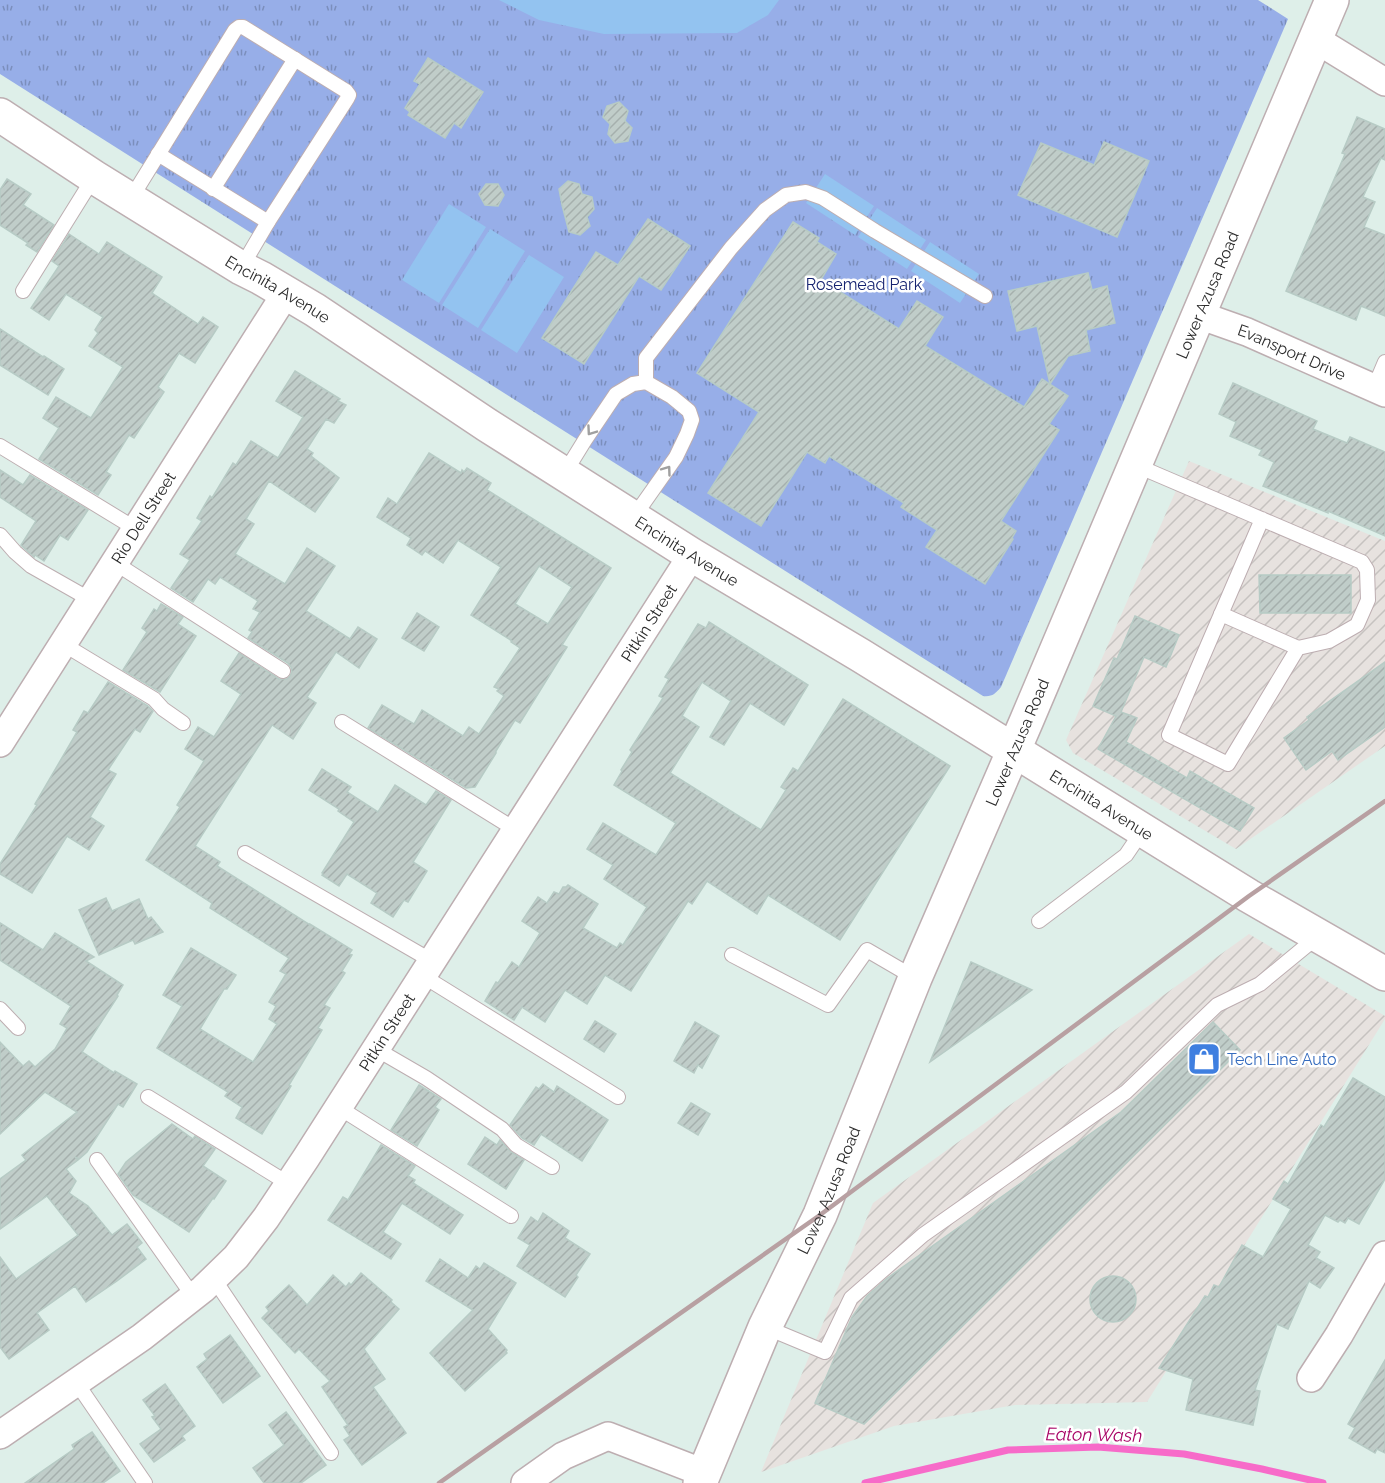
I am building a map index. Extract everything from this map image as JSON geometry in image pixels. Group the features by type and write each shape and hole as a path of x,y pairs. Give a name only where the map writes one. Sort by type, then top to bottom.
{"street":[{"name":"Lower Azusa Road","path":"702,1478 765,1327 820,1215 915,978 1014,751 1332,0"},
{"path":"1316,39 1385,82"},
{"name":"Encinita Avenue","path":"0,115 130,200 240,268 315,310 487,424 692,555 870,661 1250,896 1385,974"},
{"name":"Rio Dell Street","path":"0,743 286,292"},
{"name":"Evansport Drive","path":"1199,315 1247,332 1379,391"},
{"name":"Pitkin Street","path":"0,1435 142,1337 213,1279 236,1257 289,1184 692,555"},
{"path":"1311,1378 1339,1335 1385,1255"},
{"path":"525,1483 563,1456 608,1436 702,1478"}],"lane":[{"path":"130,200 235,30 243,27 295,59 349,94 240,268"},
{"path":"213,189 295,59"},
{"path":"158,154 268,222"},
{"path":"23,291 94,177"},
{"path":"646,382 646,358 731,248 765,210 786,195 806,192 823,198 986,296"},
{"path":"1379,391 1385,362"},
{"path":"564,474 616,394 633,384 646,382 672,397 689,411 692,420 676,457 633,518"},
{"path":"0,446 136,530"},
{"path":"1135,465 1362,562 1367,570 1368,600 1357,625 1329,641 1298,648 1221,614"},
{"path":"1262,519 1169,735 1227,764 1298,648"},
{"path":"0,535 31,566 91,600"},
{"path":"115,563 283,671"},
{"path":"63,644 154,699 163,709 183,723"},
{"path":"342,722 516,831"},
{"path":"1039,921 1126,855 1143,830"},
{"path":"245,853 428,968 618,1097"},
{"path":"765,1327 825,1352 851,1298 922,1235 1126,1092 1217,1005 1260,984 1319,935"},
{"path":"732,955 828,1005 867,950 915,978"},
{"path":"0,1009 18,1028"},
{"path":"376,1049 426,1078 501,1129 516,1144 552,1167"},
{"path":"148,1097 289,1184"},
{"path":"338,1107 512,1216"},
{"path":"97,1160 193,1296"},
{"path":"213,1279 331,1453"},
{"path":"76,1382 145,1483"}],"shaded area":[{"path":"499,0 779,0 768,15 737,33 604,34 539,20"},
{"path":"825,174 874,206 855,235 806,203"},
{"path":"449,204 486,227 439,303 402,280"},
{"path":"877,208 926,240 907,269 858,237"},
{"path":"490,229 525,251 478,328 442,305"},
{"path":"930,242 979,274 960,303 911,271"},
{"path":"529,255 564,277 517,353 481,330"},
{"path":"1189,461 1385,541 1385,746 1236,849 1073,753 1066,740"},
{"path":"1249,934 1385,1016 1385,1019 1147,1402 1015,1405 894,1426 761,1472 873,1203"}],"green space":[{"name":"Rosemead Park","path":"0,0 1258,0 1288,19 1001,687 993,694 983,696 0,74"}],"building":[{"path":"428,58 483,92 461,128 454,123 445,138 408,115 410,112 405,108 420,84 414,81"},
{"path":"619,102 628,111 625,121 632,128 628,141 615,143 608,134 610,124 603,117 607,106"},
{"path":"1357,117 1385,129 1385,160 1381,158 1363,197 1375,202 1364,227 1385,235 1385,316 1361,306 1356,320 1286,291 1345,154 1342,153"},
{"path":"1104,142 1149,161 1117,237 1018,195 1041,143 1094,165"},
{"path":"7,179 31,194 23,205 54,225 37,252 26,245 28,243 0,225 0,190"},
{"path":"568,181 579,184 582,194 592,197 594,209 587,217 590,226 580,235 569,232 562,205 559,189"},
{"path":"486,184 498,184 504,195 498,206 485,205 479,194"},
{"path":"648,219 690,246 661,290 639,276 584,364 542,338 596,252 618,265"},
{"path":"793,222 819,238 817,242 836,254 821,280 899,329 917,301 943,317 925,346 1024,407 1042,379 1068,396 1049,424 1059,430 1001,521 1016,531 985,584 926,547 937,530 901,507 904,503 829,456 825,463 807,452 761,526 708,493 759,412 697,373"},
{"path":"69,234 99,254 107,242 162,277 152,293 198,324 203,317 218,327 195,363 179,353 158,387 164,392 134,438 129,435 106,472 111,475 98,495 39,459 59,428 43,418 56,397 91,418 123,367 89,346 98,333 95,330 103,317 66,294 49,320 31,308 59,266 52,261"},
{"path":"1088,273 1092,290 1107,286 1115,323 1086,330 1090,351 1068,356 1050,384 1037,326 1017,331 1008,291"},
{"path":"0,329 64,369 48,395 0,365"},
{"path":"295,371 346,405 334,423 326,419 307,449 313,453 311,456 339,478 315,512 269,481 246,519 254,524 235,554 285,584 307,548 335,566 306,611 350,639 358,627 377,639 359,668 336,652 307,697 316,703 293,739 272,725 195,846 220,862 217,866 352,950 349,954 352,955 342,971 345,973 324,1005 330,1008 318,1028 322,1030 262,1134 236,1118 242,1107 225,1096 228,1092 157,1048 182,1006 163,995 191,948 236,975 227,989 224,989 200,1029 253,1062 277,1024 269,1019 276,1006 269,1002 286,974 280,971 289,958 210,908 212,903 146,860 180,807 177,805 204,761 185,749 198,727 214,737 241,694 221,681 239,653 279,679 287,679 292,672 288,663 248,638 252,632 249,630 260,612 253,609 258,601 220,577 215,584 208,579 193,602 171,588 190,560 180,554 202,521 197,518 233,463 236,465 251,441 278,458 303,417 276,401"},
{"path":"1233,383 1317,421 1313,429 1347,443 1350,437 1385,452 1385,536 1263,486 1274,462 1259,455 1262,450 1230,436 1236,422 1219,414"},
{"path":"429,453 461,473 467,468 491,483 487,490 611,568 562,645 567,647 520,723 515,720 475,787 466,788 368,728 382,705 414,724 422,710 463,736 469,727 479,734 504,696 497,691 499,689 494,687 520,648 471,615 501,567 458,540 443,563 425,551 422,555 407,545 411,538 377,517 388,498 397,504","holes":["539,566 572,587 548,624 515,604"]},
{"path":"0,470 23,485 30,475 88,510 68,540 60,535 44,561 35,555 34,557 21,545 36,521 0,497"},
{"path":"1259,575 1351,575 1351,613 1260,613"},
{"path":"161,604 183,617 178,624 196,636 160,692 123,670 147,632 142,628 154,609 157,611"},
{"path":"417,613 439,627 424,651 402,638"},
{"path":"1135,616 1179,635 1166,667 1144,657 1121,712 1137,718 1126,742 1187,778 1190,771 1254,808 1240,831 1098,749 1116,716 1093,706 1114,658 1117,659"},
{"path":"709,622 808,685 784,725 750,703 724,745 710,737 731,701 702,682 682,716 699,727 670,773 761,830 786,790 781,787 793,768 798,771 843,699 950,766 840,940 768,895 757,914 707,881 692,904 688,901 631,991 605,975 587,1004 565,990 545,1022 522,1007 514,1020 485,1001 512,962 519,967 540,933 522,921 538,897 547,903 554,892 559,894 563,887 568,885 598,904 583,928 617,948 620,943 623,945 647,907 604,879 613,865 587,849 603,823 656,855 676,823 614,785 632,752 630,750 663,698 659,696 669,679 665,677 698,624 706,628"},
{"path":"1385,662 1385,727 1338,760 1332,751 1306,770 1284,738 1309,720 1307,717"},
{"path":"108,682 153,711 140,732 135,729 108,770 116,774 90,817 104,826 89,850 67,836 32,893 0,874 0,864 37,805 35,804 77,732 73,730 84,711 88,713"},
{"path":"322,769 351,787 347,792 378,812 395,785 426,805 436,791 451,800 413,862 427,871 408,902 404,900 393,917 371,903 377,893 347,874 339,886 322,875 354,822 338,811 339,809 309,790"},
{"path":"106,898 112,911 139,899 148,919 151,917 163,932 135,944 133,940 99,955 79,910"},
{"path":"0,923 43,950 55,933 94,957 86,961 123,985 82,1052 114,1073 115,1071 137,1084 123,1107 118,1104 87,1152 79,1159 75,1157 78,1160 66,1169 76,1181 69,1193 88,1206 112,1235 127,1224 142,1243 137,1247 146,1259 86,1302 75,1286 37,1313 49,1330 9,1359 0,1347 0,1257 16,1279 78,1235 47,1196 0,1229 0,1179 26,1160 22,1155 77,1112 45,1092 0,1134 0,1042 23,1066 29,1061 35,1067 55,1049 67,1028 60,1024 71,1006 0,960"},
{"path":"971,962 1032,990 930,1062"},
{"path":"595,1021 616,1034 604,1052 584,1039"},
{"path":"695,1022 719,1036 702,1068 698,1065 694,1073 674,1061"},
{"path":"1213,1022 1240,1050 864,1424 815,1403 852,1317 867,1296 886,1279 1121,1112"},
{"path":"1353,1078 1385,1097 1385,1179 1359,1224 1348,1218 1345,1223 1340,1220 1338,1222 1325,1215 1308,1245 1320,1252 1316,1258 1334,1268 1320,1288 1309,1281 1288,1329 1277,1324 1255,1390 1260,1391 1253,1425 1186,1410 1193,1379 1159,1368 1205,1296 1208,1297 1214,1285 1219,1287 1242,1245 1263,1257 1291,1209 1273,1199 1284,1181 1288,1184 1321,1125 1324,1127"},
{"path":"543,1084 554,1092 557,1086 608,1120 582,1161 541,1134 534,1145 522,1138 510,1125 536,1087 539,1089"},
{"path":"419,1085 441,1099 435,1107 439,1110 417,1146 391,1130"},
{"path":"691,1103 710,1114 698,1135 678,1123"},
{"path":"172,1124 193,1139 195,1136 215,1149 203,1166 226,1181 189,1232 133,1195 118,1174 126,1162"},
{"path":"485,1137 497,1145 500,1140 511,1152 524,1160 506,1189 468,1164"},
{"path":"381,1145 415,1166 408,1176 415,1180 413,1183 463,1215 450,1234 402,1203 383,1232 401,1244 391,1259 328,1220 343,1197 348,1200"},
{"path":"543,1213 569,1231 565,1238 590,1254 565,1297 517,1266 530,1245 518,1238 531,1217 538,1222"},
{"path":"440,1259 468,1278 476,1266 480,1269 484,1263 516,1283 488,1329 507,1350 507,1353 465,1391 430,1353 473,1310 426,1281"},
{"path":"361,1273 399,1309 364,1349 385,1379 373,1387 406,1433 362,1465 344,1440 350,1436 344,1427 348,1425 322,1387 330,1381 299,1349 295,1353 262,1318 269,1311 266,1307 289,1285 307,1305 333,1275 346,1287 349,1283 351,1285"},
{"path":"1113,1276 1129,1283 1136,1299 1129,1315 1113,1322 1097,1315 1090,1299 1097,1283"},
{"path":"230,1335 260,1376 223,1403 197,1367 207,1359 204,1354"},
{"path":"1385,1360 1385,1453 1377,1449 1375,1453 1349,1438 1355,1428 1348,1424"},
{"path":"165,1384 195,1426 182,1436 185,1440 154,1462 140,1444 161,1429 143,1400"},
{"path":"286,1412 326,1465 301,1483 264,1483 253,1468 284,1445 269,1425"},
{"path":"92,1432 120,1471 103,1483 25,1483 74,1449 72,1445"}],"waterway":[{"name":"Eaton Wash","path":"865,1483 1008,1450 1098,1447 1184,1454 1323,1483"}],"railway":[{"path":"439,1483 820,1215 1249,896 1385,801"}],"place":[{"name":"Tech Line Auto","path":"1204,1059"}]}
